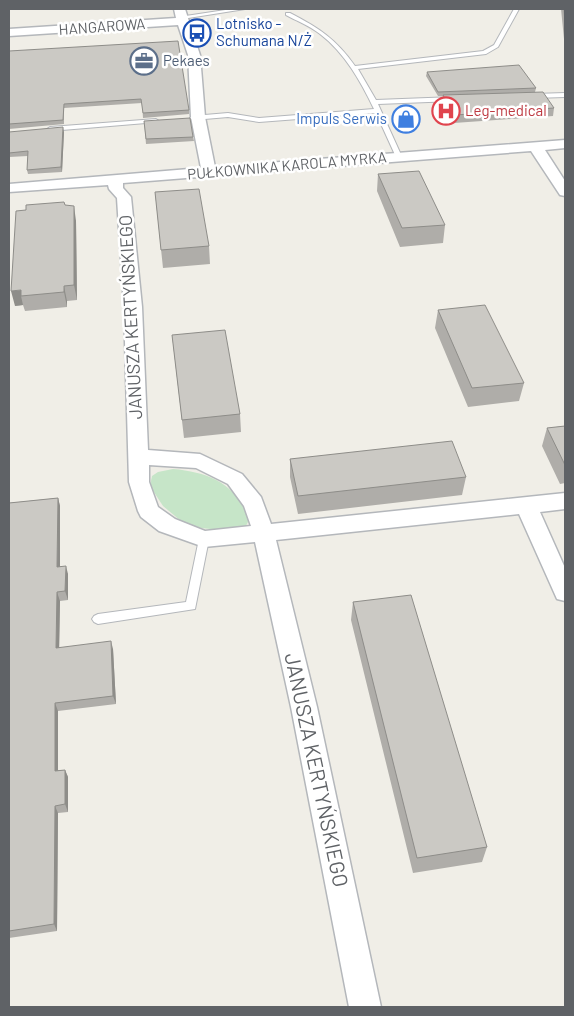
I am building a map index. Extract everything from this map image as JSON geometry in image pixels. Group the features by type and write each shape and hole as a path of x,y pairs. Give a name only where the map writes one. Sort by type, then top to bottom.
{"street":[{"name":"HANGAROWA","path":"9,33 182,16"},
{"path":"182,16 194,55 194,118 209,172"},
{"name":"PUŁKOWNIKA KAROLA MYRKA","path":"9,188 565,144"},
{"path":"536,146 565,192"},
{"name":"JANUSZA KERTYŃSKIEGO","path":"115,180 116,189 124,197 133,307 139,482 149,511 168,525 204,539 264,534"},
{"name":"JANUSZA KERTYŃSKIEGO","path":"139,457 200,461 235,479 254,503 264,534 306,717 365,1007"},
{"path":"264,534 565,501"},
{"path":"526,505 565,592"}],"lane":[{"path":"182,16 242,9"},
{"path":"354,68 484,53 496,46 516,9"},
{"path":"288,14 321,33 354,68 375,102 399,157"},
{"path":"527,97 565,95"},
{"path":"375,102 461,99"},
{"path":"194,118 238,115 259,120 378,111"},
{"path":"47,129 160,120"},
{"path":"98,619 192,606 204,539"}],"green space":[{"path":"173,469 198,473 229,488 244,506 250,518 246,526 229,531 201,528 181,521 163,506 150,486 152,476 158,472"}],"building":[{"path":"178,41 189,110 143,113 141,99 64,104 63,120 9,124 9,51"},
{"path":"519,65 536,88 438,92 427,72"},
{"path":"543,92 554,108 455,115 443,95"},
{"path":"190,118 193,137 146,139 144,121"},
{"path":"63,127 61,167 27,170 28,151 9,153 9,132"},
{"path":"419,171 445,225 402,228 378,174"},
{"path":"199,189 209,246 161,250 155,192"},
{"path":"64,202 65,205 74,206 74,285 64,286 64,292 21,296 21,290 11,291 16,211 26,210 26,205"},
{"path":"485,305 524,383 472,388 438,310"},
{"path":"225,330 240,414 182,420 172,335"},
{"path":"565,426 565,465 547,428"},
{"path":"452,441 466,477 298,496 290,459"},
{"path":"58,498 57,567 66,566 65,591 57,592 56,648 111,641 113,696 55,703 55,771 65,770 65,804 55,806 54,924 9,931 9,503"},
{"path":"411,595 487,847 417,858 353,602"}],"place":[{"name":"Lotnisko - Schumana N/Ż","path":"197,33"},
{"name":"Pekaes","path":"144,61"},
{"name":"Leg-medical","path":"446,111"},
{"name":"Impuls Serwis","path":"406,119"}]}
